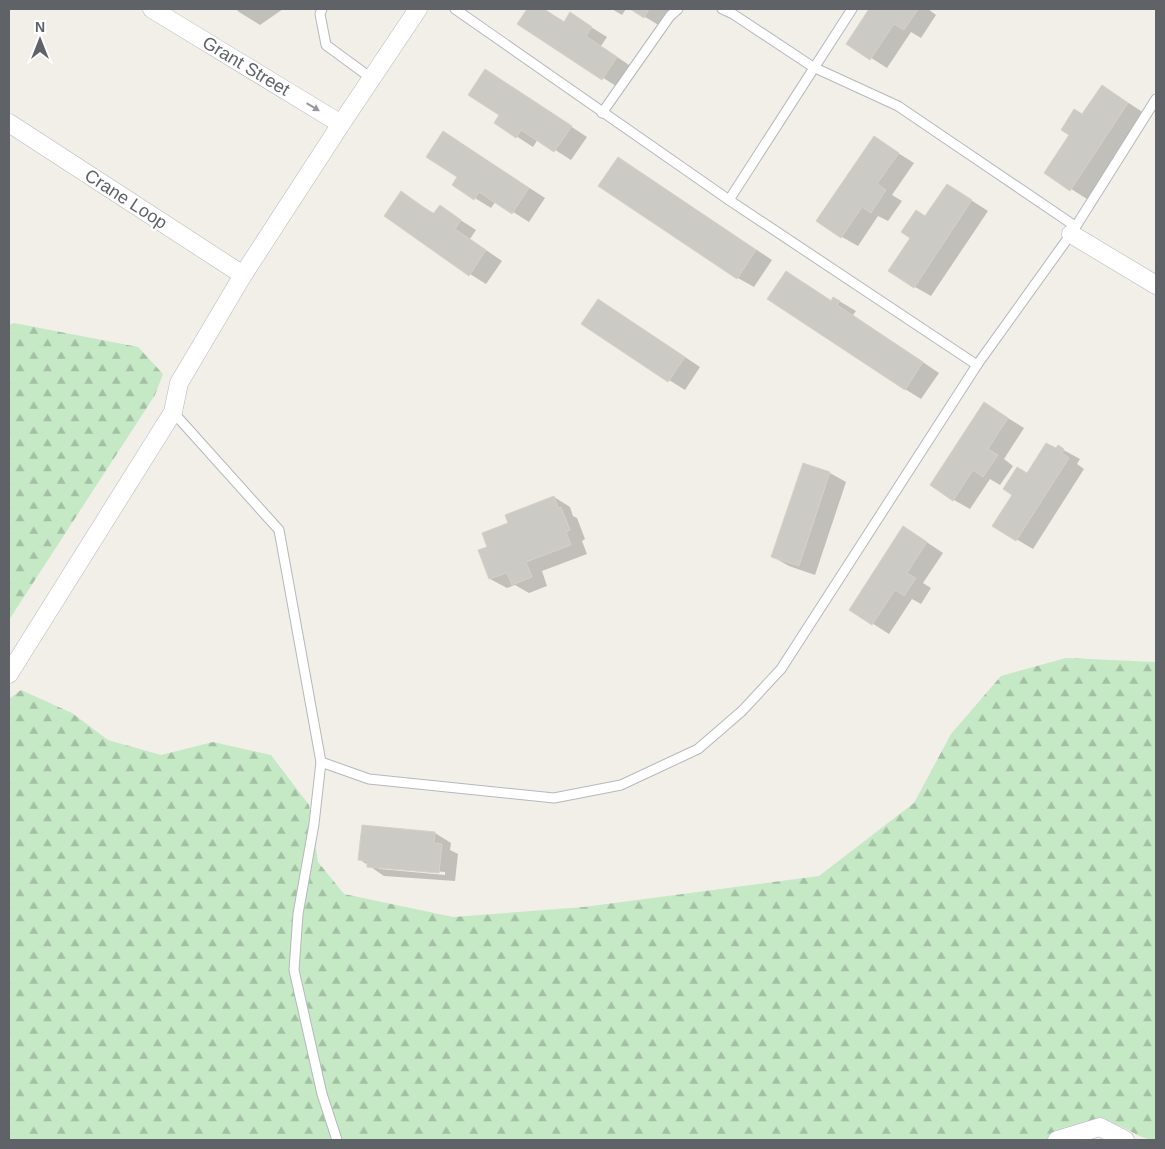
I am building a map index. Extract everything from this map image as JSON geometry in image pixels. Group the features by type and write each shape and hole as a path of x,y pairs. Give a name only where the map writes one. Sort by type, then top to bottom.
{"street":[{"name":"Grant Street","path":"152,9 341,124"},
{"path":"9,674 174,412 179,383 243,275 418,9"},
{"name":"Crane Loop","path":"9,123 243,275"},
{"path":"1073,230 1156,285"},
{"path":"1057,1140 1100,1127 1125,1140"}],"lane":[{"path":"322,9 320,14 326,46 371,78"},
{"path":"455,9 730,200 977,365"},
{"path":"602,112 670,16 678,9"},
{"path":"722,9 733,14 813,67 898,106 1073,230"},
{"path":"730,200 813,67 852,9"},
{"path":"321,762 369,780 554,798 621,785 698,749 742,711 781,669 977,365 1073,230 1156,99"},
{"path":"174,412 278,530 321,762 314,824 298,914 294,970 322,1094 336,1140"}],"green space":[{"path":"14,323 138,347 163,374 155,395 9,620 9,325"},
{"path":"1066,658 1156,662 1156,1140 1142,1137 1120,1126 1104,1123 1087,1127 1055,1140 9,1140 9,699 21,690 72,713 108,740 161,755 213,742 271,755 309,805 318,862 344,894 453,917 584,907 819,876 914,803 951,734 1001,676"}],"building":[{"path":"527,9 544,9 564,22 570,12 592,27 586,36 617,57 602,80 517,24"},
{"path":"630,9 649,9 644,18"},
{"path":"869,9 918,9 904,30 894,24 870,60 846,44"},
{"path":"485,69 572,126 554,152 521,130 516,138 494,123 499,115 468,95"},
{"path":"1102,85 1128,103 1070,191 1044,173 1069,135 1061,130 1074,109 1082,114"},
{"path":"443,131 529,188 512,214 479,192 474,200 452,185 457,177 426,157"},
{"path":"874,136 899,153 877,184 886,190 871,213 862,207 841,238 816,221"},
{"path":"618,157 756,250 737,279 598,186"},
{"path":"947,184 972,200 914,288 888,271 910,238 901,232 916,210 925,216"},
{"path":"401,191 433,214 440,205 461,220 455,229 486,250 469,276 384,216"},
{"path":"786,271 831,301 833,297 840,301 837,305 923,362 905,390 767,299"},
{"path":"598,299 685,357 668,382 581,324"},
{"path":"984,402 1008,418 988,449 998,455 983,477 973,470 953,501 930,485"},
{"path":"1046,443 1056,448 1058,445 1064,449 1062,453 1069,458 1016,541 992,526 1012,495 1003,489 1017,467 1027,473"},
{"path":"803,463 830,472 799,566 771,557"},
{"path":"554,496 558,508 561,507 570,530 566,532 571,545 526,562 532,577 512,585 507,573 489,579 478,550 487,547 482,533 508,523 505,515"},
{"path":"903,526 927,542 907,573 916,578 904,596 895,590 872,625 849,610"},
{"path":"362,825 435,832 434,843 442,844 439,873 367,867 367,861 358,860"}]}
